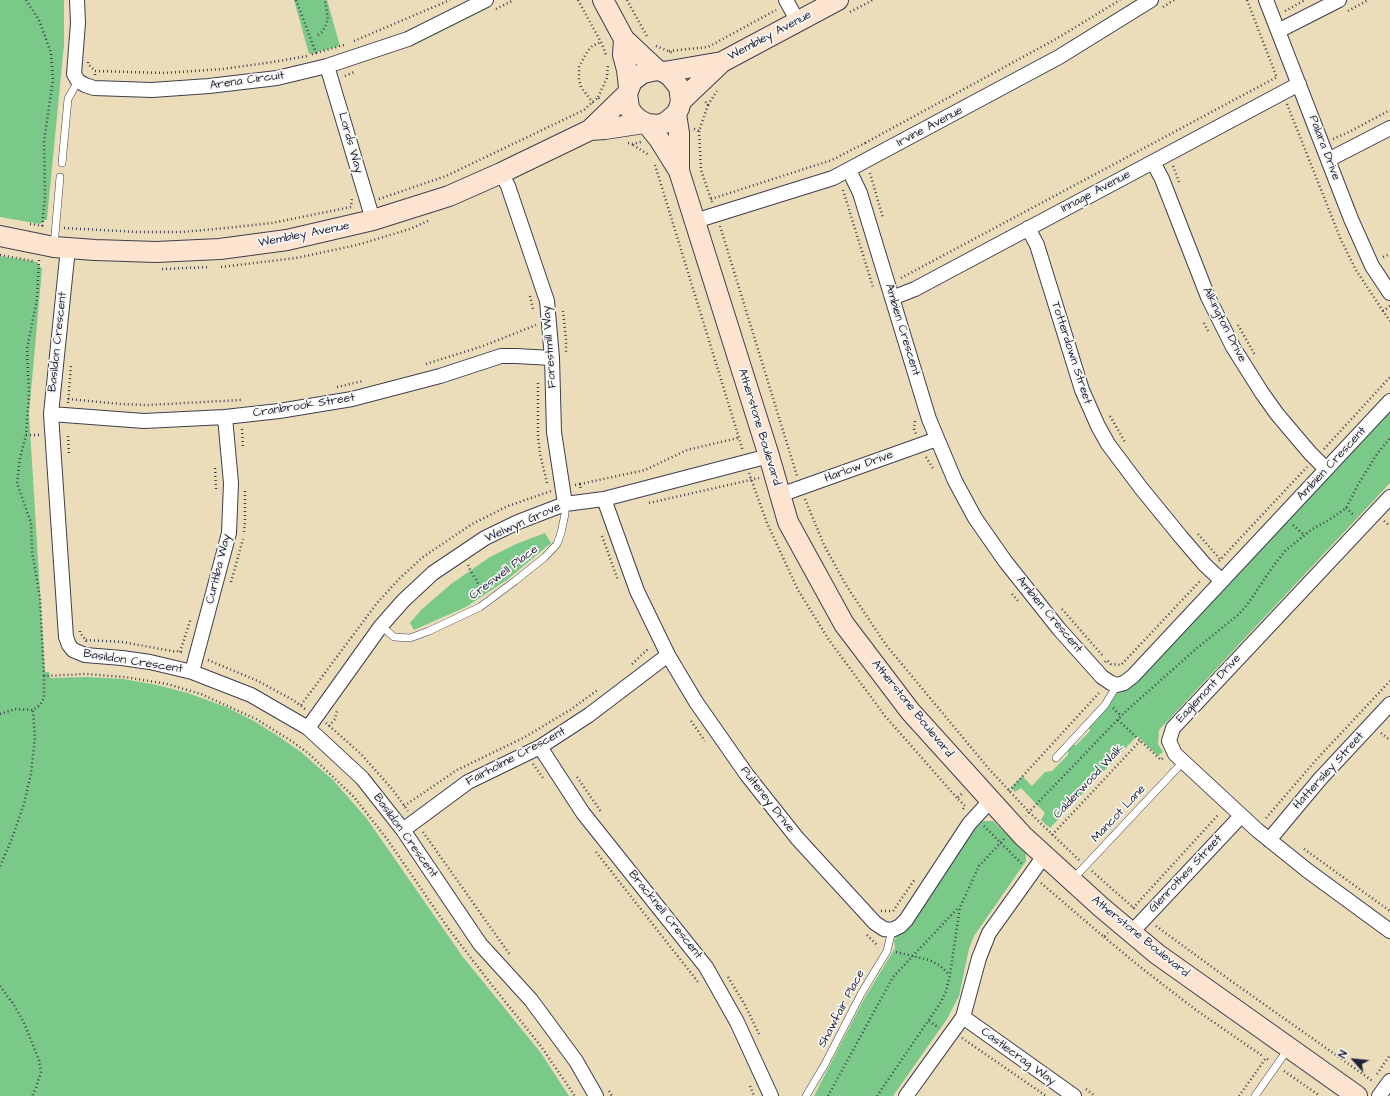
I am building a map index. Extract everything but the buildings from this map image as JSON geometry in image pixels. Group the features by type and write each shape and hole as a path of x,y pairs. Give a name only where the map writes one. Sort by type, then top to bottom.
{"street":[{"path":"77,0 78,23 74,74 78,81"},
{"name":"Arena Circuit","path":"78,81 94,88 152,90 209,86 277,78 327,66 408,39 486,0"},
{"path":"603,0 624,39 661,71 676,80 679,87 679,107 665,122 658,124 645,123 633,114 629,108 627,70 623,55 624,39"},
{"name":"Wembley Avenue","path":"679,107 722,62 838,0"},
{"name":"Palara Drive","path":"1266,0 1328,160 1372,266 1385,277 1390,292"},
{"path":"1278,31 1338,0"},
{"path":"787,2 798,22"},
{"name":"Irvine Avenue","path":"695,221 824,182 849,170 1156,4"},
{"name":"Wembley Avenue","path":"661,71 722,62"},
{"name":"Lords Way","path":"327,66 362,213"},
{"path":"628,91 637,76 650,71 661,71"},
{"name":"Innage Avenue","path":"892,298 915,288 1299,84"},
{"name":"Wembley Avenue","path":"590,130 600,104 628,91"},
{"name":"Atherstone Boulevard","path":"679,107 679,171"},
{"name":"Wembley Avenue","path":"0,236 52,238 156,252 220,249 287,240 362,213 448,196 501,173 590,130 645,123"},
{"name":"Atherstone Boulevard","path":"645,123 659,139 679,171 769,456 788,522 844,624 910,711 990,801 1044,856 1157,954 1357,1096"},
{"path":"1328,160 1390,128"},
{"name":"Alkington Drive","path":"1153,162 1162,179 1208,297 1233,347 1277,414 1326,469"},
{"name":"Ambien Crescent","path":"849,170 860,193 929,419 954,481 975,518 990,540 1039,604 1097,670 1111,683 1117,685 1124,683 1133,676 1390,401"},
{"name":"Forestmill Way","path":"501,173 508,186 547,301 552,358 554,432 565,504"},
{"name":"Totterdown Street","path":"1028,228 1037,245 1082,390 1098,426 1113,450 1141,488 1172,526 1222,581"},
{"name":"Basildon Crescent","path":"52,238 51,414 66,637 69,644 73,650 85,655 150,662 192,672 251,695 308,728 362,778 403,830 480,944 531,1000 576,1061 596,1096"},
{"name":"Cranbrook Street","path":"51,414 144,421 225,417 279,411 352,399 440,376 501,356 552,358"},
{"name":"Curitiba Way","path":"192,672 229,533 231,483 225,417"},
{"name":"Harlow Drive","path":"780,495 937,439"},
{"name":"Welwyn Grove","path":"308,728 381,626 403,601 433,573 485,538 518,522 565,504 604,498 769,456"},
{"name":"Pulteney Drive","path":"604,498 637,591 668,656 696,702 746,775 797,838 875,923 884,929 892,930"},
{"name":"Eaglemont Drive","path":"1388,502 1173,728 1169,741 1174,754 1241,816 1291,858 1390,931"},
{"name":"Fairholme Crescent","path":"403,830 468,782 540,747 589,716 668,656"},
{"name":"Hattersley Street","path":"1269,840 1320,778 1387,714"},
{"name":"Bracknell Crescent","path":"540,747 583,813 706,967 737,1022 771,1096"},
{"path":"892,930 900,926 906,920 969,824 990,801"},
{"name":"Glenrothes Street","path":"1131,933 1241,816"},
{"path":"906,1096 963,1017 979,958 989,933 1044,856"},
{"name":"Castlecrag Way","path":"963,1017 1074,1096"}],"lane":[{"path":"62,164 68,99 78,81"},
{"path":"52,238 60,177"},
{"name":"Creswell Place","path":"381,626 394,637 410,638 429,631 480,607 545,557 557,544 565,514 565,504"},
{"path":"1056,758 1105,705 1117,685"},
{"name":"Mancot Lane","path":"1072,881 1183,762"},
{"name":"Shawfair Place","path":"806,1096 825,1064 861,994 887,951 892,930"},
{"path":"1255,1096 1289,1048"}],"path":[{"path":"0,714 15,709 33,710 40,705 44,698 40,598 32,551 31,524 17,483 20,458 26,435 29,394 27,349 37,299 52,238 45,195 44,141 53,80 51,53 39,20 26,0"},
{"path":"296,0 316,53"},
{"path":"318,35 322,32 328,19 325,0"},
{"path":"352,42 450,0"},
{"path":"578,0 601,42 608,60 607,78 600,104"},
{"path":"711,199 832,160 1056,39 1120,0"},
{"path":"1156,4 1174,0"},
{"path":"1247,0 1341,240 1356,270 1390,322"},
{"path":"1282,12 1305,0"},
{"path":"668,51 708,47 787,2"},
{"path":"600,104 581,87 579,67 592,46 601,42"},
{"path":"94,88 95,71 165,73 223,69 273,62 316,53 345,44"},
{"path":"307,55 311,70"},
{"path":"900,276 901,278 1277,77"},
{"path":"52,238 138,232 204,230 362,213 446,176 584,110 600,104"},
{"path":"1331,139 1349,132 1390,110"},
{"path":"865,143 878,167 870,172 885,224"},
{"path":"1173,165 1180,185"},
{"path":"361,243 362,213"},
{"path":"1382,257 1390,254"},
{"path":"529,293 533,310"},
{"path":"1383,311 1390,306"},
{"path":"535,321 536,330"},
{"path":"1236,321 1259,361"},
{"path":"422,365 483,346 536,325"},
{"path":"538,357 538,437 540,454 547,484"},
{"path":"1058,604 1111,664 1121,665 1390,377"},
{"path":"335,387 365,380"},
{"path":"68,399 148,405 248,400"},
{"path":"241,400 243,415"},
{"path":"1109,415 1128,448"},
{"path":"580,484 645,470 687,450 738,438"},
{"path":"1385,1089 1227,978 1133,908 1052,835 1029,812 1124,713 1197,648 1238,615 1247,605 1285,551 1311,530 1346,508 1377,454 1390,438"},
{"path":"215,465 216,492"},
{"path":"1194,530 1220,559"},
{"path":"467,551 468,568 478,583 496,595"},
{"path":"180,652 193,612"},
{"path":"630,666 649,648"},
{"path":"1097,670 1107,660"},
{"path":"44,676 86,674 125,677 167,684 201,694 256,719 308,753 354,797 387,839 448,928 540,1045 575,1096"},
{"path":"1266,818 1316,760 1390,680"},
{"path":"404,806 457,770 525,737 570,710 600,688"},
{"path":"1095,688 1099,693"},
{"path":"0,866 12,841 24,804 31,773 35,738 33,710"},
{"path":"690,719 707,744"},
{"path":"1375,738 1380,732 1390,740"},
{"name":"Calderwood Walk","path":"1052,835 1140,741"},
{"path":"527,768 533,764"},
{"path":"1133,908 1219,814"},
{"path":"1291,858 1300,846 1390,912"},
{"path":"828,1096 893,976 960,907"},
{"path":"1104,937 1191,1006 1264,1057"},
{"path":"0,986 14,1005 24,1024 38,1060 41,1072 32,1096"},
{"path":"962,1038 1046,1096"},
{"path":"1372,1081 1390,1055"}],"green space":[{"path":"0,0 64,0 64,45 47,219 40,224 0,217"},
{"path":"294,0 327,0 340,46 309,54"},
{"path":"0,256 37,262 42,269 29,414 45,672 49,672 50,678 87,677 123,679 157,685 188,693 226,707 254,721 301,752 334,781 367,819 463,957 541,1053 569,1096 0,1096"},
{"path":"1390,407 1390,483 1159,730 1158,744 1163,752 1158,756 1137,736 1050,828 1041,820 1045,813 1021,788 1015,792 1011,788 1022,776 1032,786 1045,772 1052,771 1068,755 1068,749 1072,745 1076,745 1090,731 1089,727 1107,708 1116,694 1123,691"},
{"path":"545,533 551,543 508,579 466,607 414,630 410,623 421,610 451,584 490,557 516,544"},
{"path":"983,821 993,821 1026,853 1026,861 974,936 969,949 959,996 947,1019 893,1096 814,1096 863,1001 895,948 894,940 903,931 973,828"}]}
